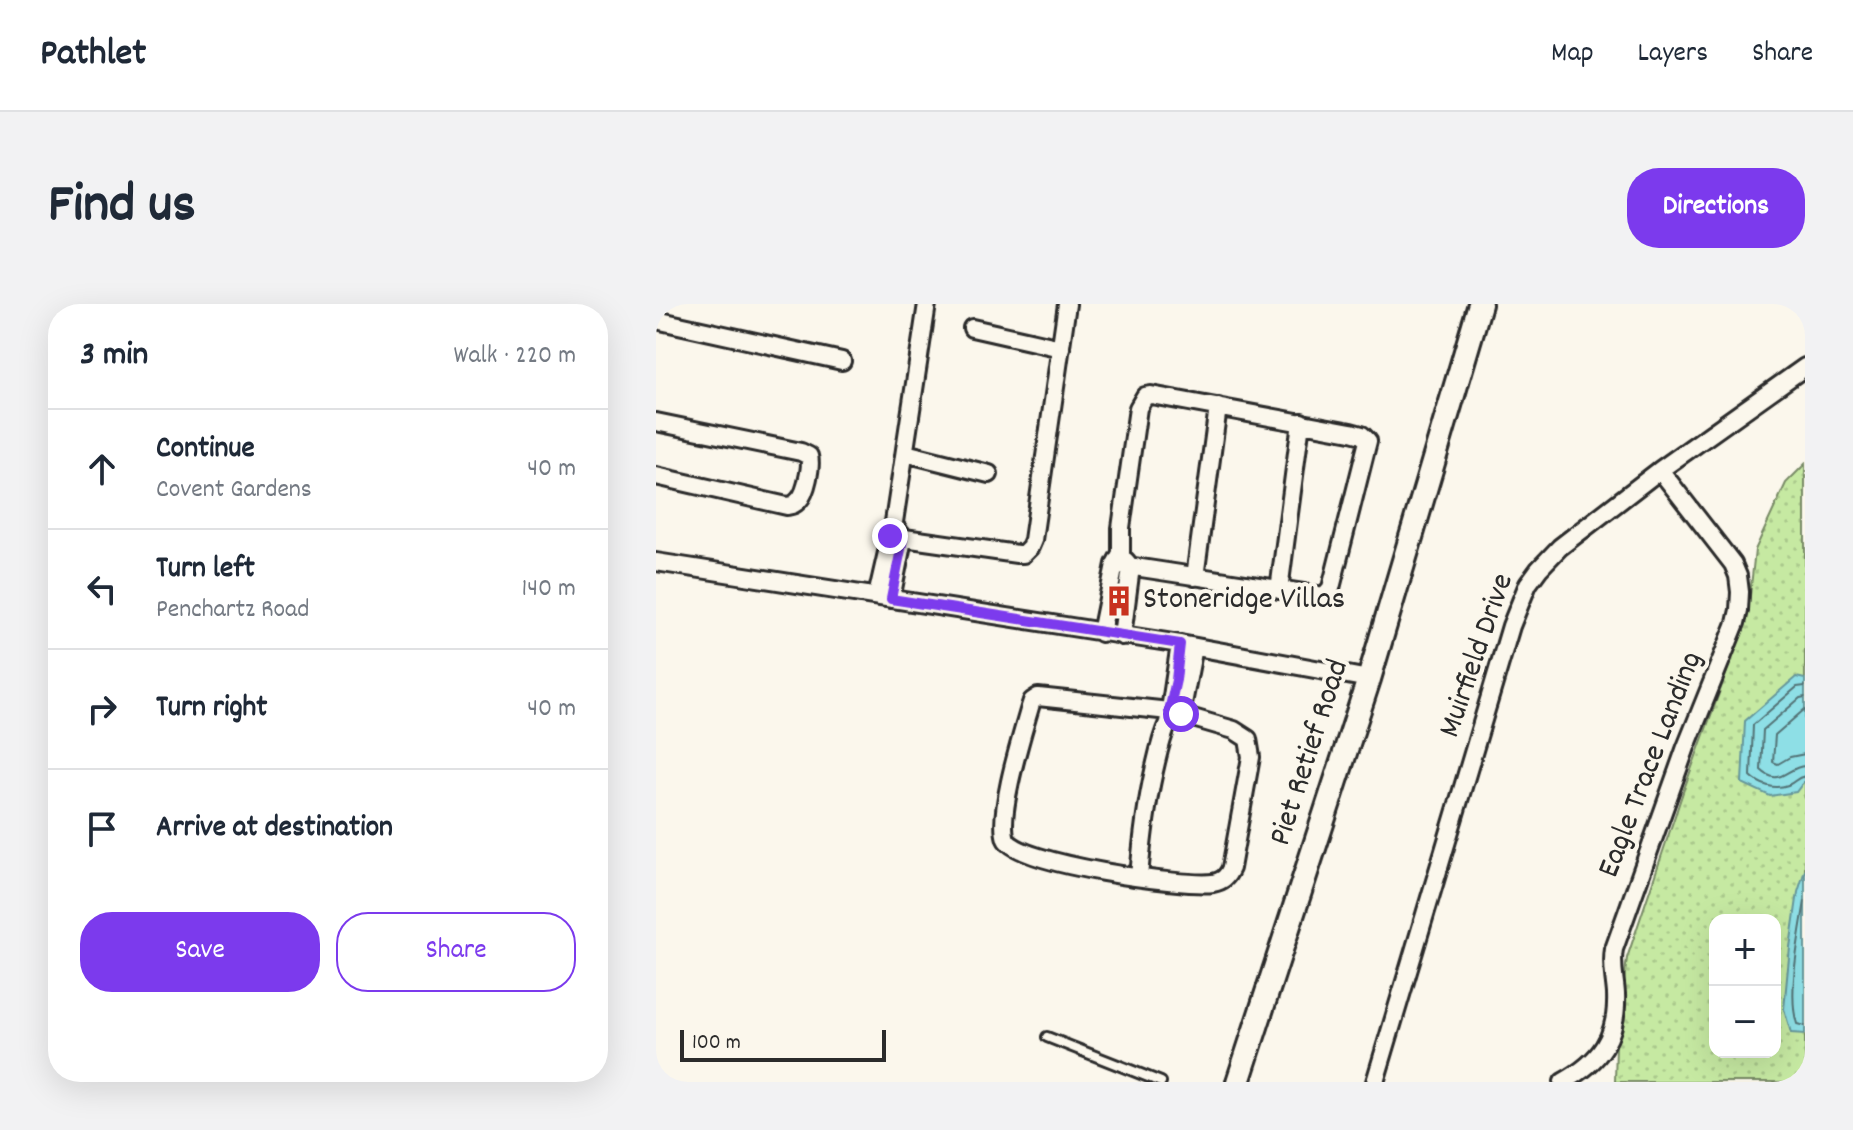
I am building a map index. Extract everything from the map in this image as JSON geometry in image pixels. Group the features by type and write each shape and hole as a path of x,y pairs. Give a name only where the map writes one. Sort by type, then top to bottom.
{"street":[{"path":"884,598 896,533 927,304"},
{"path":"896,533 1017,554 1023,554 1030,547 1067,304"},
{"name":"Piet Retief Road","path":"1238,1082 1369,679 1480,304"},
{"path":"656,320 842,361"},
{"path":"972,328 1061,348"},
{"name":"Muirfield Drive","path":"1375,1082 1522,596 1539,569 1560,547 1660,470 1805,367"},
{"path":"1122,561 1195,577 1324,596 1330,592 1367,446 1366,437 1301,422 1145,396 1139,403 1122,518 1122,561 1122,636"},
{"path":"1195,577 1218,407"},
{"path":"656,422 801,452 809,456 811,464 802,495 797,502 787,506 656,476"},
{"path":"1279,590 1301,422"},
{"path":"905,453 989,474"},
{"name":"Eagle Trace Landing","path":"1563,1082 1590,1065 1601,1052 1612,1029 1616,992 1612,959 1614,949 1739,610 1738,576 1733,564 1660,470"},
{"path":"1101,633 1122,561"},
{"path":"656,562 1187,646 1369,679"},
{"path":"1139,877 1146,809 1163,733 1173,716 1176,680 1187,646"},
{"path":"1038,697 1173,716 1234,730 1248,739 1251,757 1231,868 1223,879 1215,883 1196,883 1075,867 1008,843 1005,812 1008,793 1032,701 1038,697"}],"lane":[{"path":"1047,1037 1161,1082"}],"green space":[{"path":"1805,464 1805,1082 1615,1082 1616,1045 1627,958 1748,614 1755,550 1786,483"}],"water":[{"path":"1796,677 1805,679 1805,780 1796,792 1770,796 1742,783 1745,721"},
{"path":"1805,870 1805,1034 1791,1033 1784,1009 1798,892"}],"place":[{"name":"Stoneridge Villas","path":"1119,601"}],"route":[{"path":"890,536 903,539 891,599 1180,644 1169,711 1181,714"}]}
